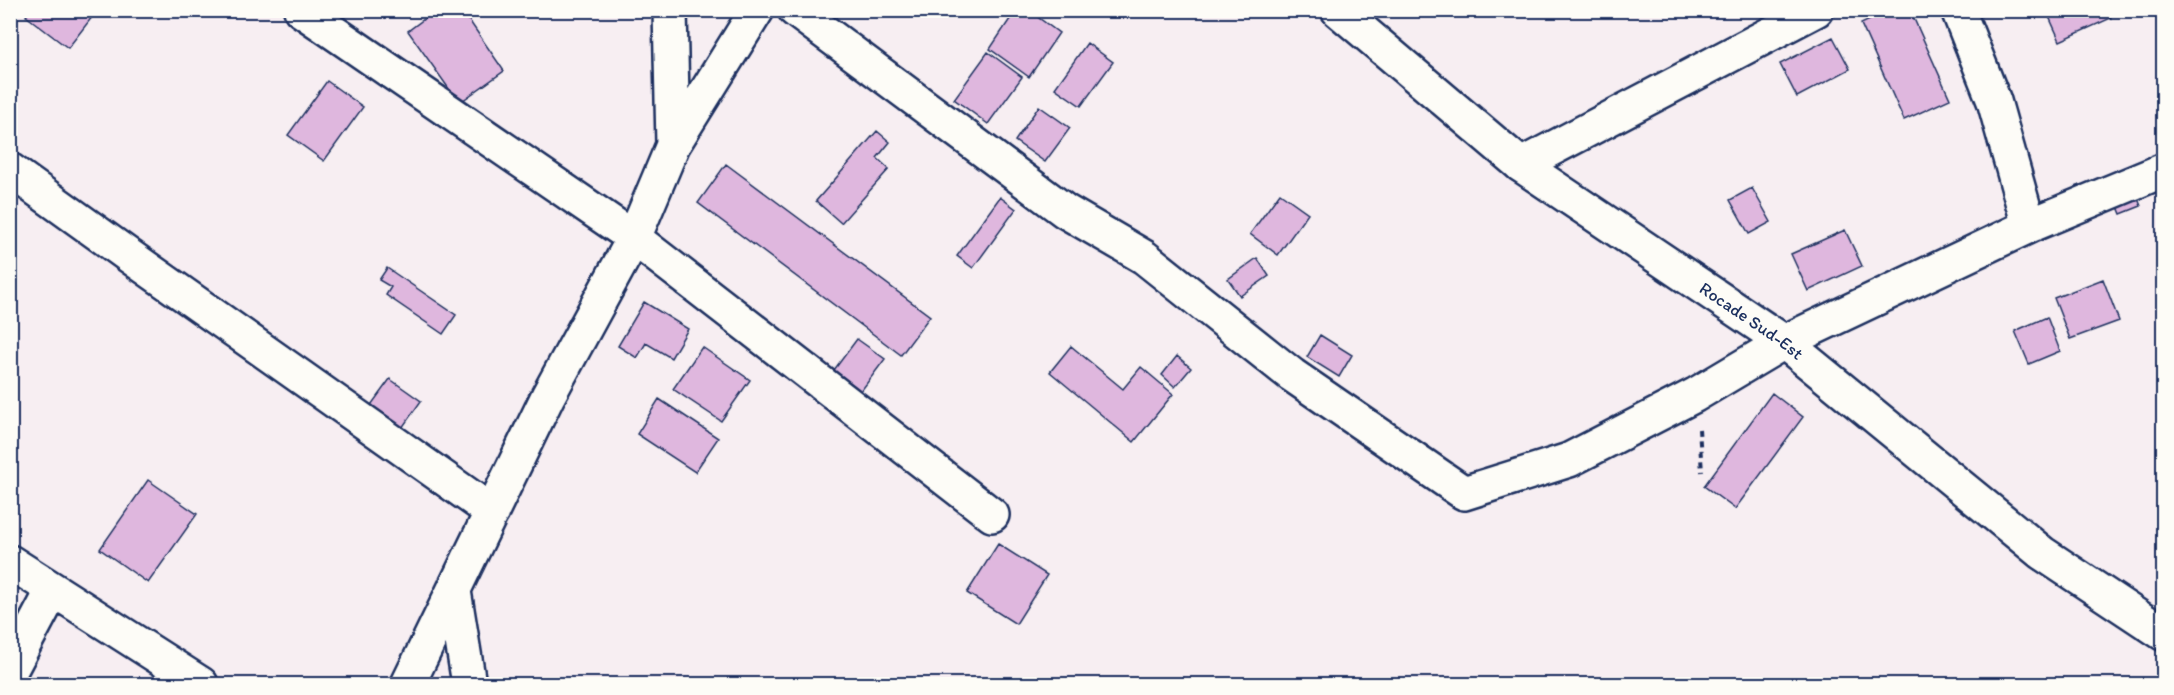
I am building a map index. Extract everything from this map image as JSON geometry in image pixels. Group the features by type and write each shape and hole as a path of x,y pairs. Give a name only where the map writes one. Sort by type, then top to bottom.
{"street":[{"path":"301,10 634,238 992,515"},
{"path":"670,10 672,145"},
{"path":"408,684 548,396 634,238 672,145 757,10"},
{"path":"795,10 1065,211 1144,257 1292,375 1464,493 1569,460 1695,394 1784,342 2029,226 2163,170"},
{"name":"Rocade Sud-Est","path":"1338,10 1521,165 1784,342 2042,553 2163,634"},
{"path":"1521,165 1816,10"},
{"path":"1958,10 1994,101 2029,226"},
{"path":"10,170 492,512"},
{"path":"10,562 201,684"},
{"path":"10,670 53,590"},
{"path":"454,591 469,684"}],"building":[{"path":"31,10 85,10 93,16 68,48 26,16"},
{"path":"436,10 462,10 504,71 459,103 408,31"},
{"path":"1016,10 1028,10 1059,33 1029,77 990,49"},
{"path":"1891,10 1910,10 1950,99 1904,120 1861,24"},
{"path":"2046,10 2107,10 2111,18 2060,41"},
{"path":"1833,37 1850,69 1797,97 1780,64"},
{"path":"1087,43 1113,62 1081,106 1055,88"},
{"path":"988,52 1022,77 988,124 954,99"},
{"path":"327,81 363,107 324,161 288,135"},
{"path":"1039,106 1070,128 1045,162 1015,141"},
{"path":"877,131 890,142 877,158 889,169 841,223 816,201"},
{"path":"726,164 930,316 901,355 698,203"},
{"path":"1752,188 1771,222 1749,234 1730,200"},
{"path":"2134,189 2141,206 2121,214 2114,197"},
{"path":"1280,193 1308,213 1278,255 1250,234"},
{"path":"1000,197 1016,209 973,268 957,256"},
{"path":"1845,230 1862,266 1808,291 1791,254"},
{"path":"1257,258 1269,276 1240,296 1228,279"},
{"path":"387,268 456,315 443,334 386,295 391,287 379,280"},
{"path":"2103,279 2119,321 2070,339 2054,298"},
{"path":"644,302 688,329 671,358 646,343 637,358 618,346"},
{"path":"2047,317 2060,351 2029,364 2015,331"},
{"path":"1320,335 1352,355 1339,377 1307,357"},
{"path":"857,339 885,359 858,395 831,374"},
{"path":"1071,346 1123,389 1141,367 1173,394 1134,442 1050,372"},
{"path":"702,347 750,380 721,421 673,389"},
{"path":"1177,356 1191,368 1175,387 1162,375"},
{"path":"390,379 421,401 402,428 371,405"},
{"path":"1772,393 1803,417 1735,509 1704,486"},
{"path":"659,399 718,438 695,472 637,434"},
{"path":"148,480 197,514 148,583 100,549"},
{"path":"998,544 1047,575 1016,624 967,593"}]}
